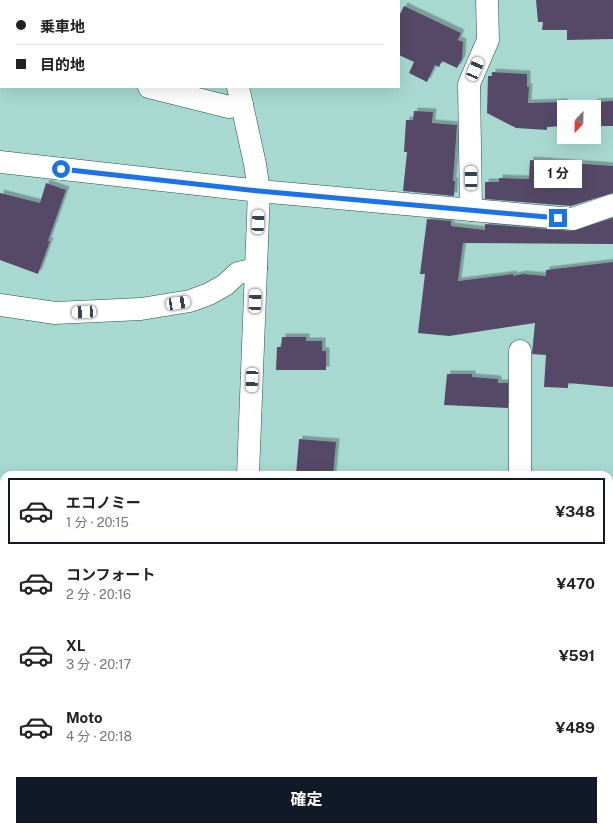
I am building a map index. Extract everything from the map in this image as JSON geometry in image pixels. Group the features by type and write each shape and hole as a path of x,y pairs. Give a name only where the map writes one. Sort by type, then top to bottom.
{"street":[{"path":"471,210 469,84 488,40 487,0"},
{"path":"153,88 229,107 240,96"},
{"path":"240,96 255,164 259,191 248,471"},
{"path":"0,162 259,191 573,219 613,204"},
{"path":"0,305 55,313 141,309 190,301 209,294 225,285 238,272 256,270"},
{"path":"520,351 520,471"}],"building":[{"path":"536,0 613,0 613,39 567,40 567,30 542,30 543,22 538,22"},
{"path":"404,6 461,33 458,40 463,42 462,59 457,68 442,61 439,67 435,65 427,82 409,73 414,62 400,55 400,14"},
{"path":"492,72 527,74 527,87 529,87 528,103 557,102 557,126 547,127 547,130 516,128 487,113 488,76 492,76"},
{"path":"613,101 613,126 601,126 601,102"},
{"path":"414,111 433,112 432,123 457,125 453,181 455,181 454,196 403,191 407,152 404,152 406,120 413,120"},
{"path":"530,160 613,166 613,193 571,206 485,199 485,182 499,182 499,178 529,179"},
{"path":"46,183 66,190 38,274 0,260 0,193 40,203"},
{"path":"613,218 613,244 463,243 458,281 513,274 513,276 523,274 546,276 546,270 613,262 613,387 568,383 568,388 544,387 546,355 532,354 535,323 449,336 418,333 425,274 420,274 427,219 451,221 451,226 485,230 485,224 572,231"},
{"path":"282,337 306,337 306,341 322,341 322,351 326,351 326,370 276,370 277,347 281,347"},
{"path":"447,374 472,374 472,377 498,379 498,383 508,383 508,408 444,405"},
{"path":"299,439 336,442 333,471 296,471"}],"route":[{"path":"61,169 259,191 558,218"}]}
